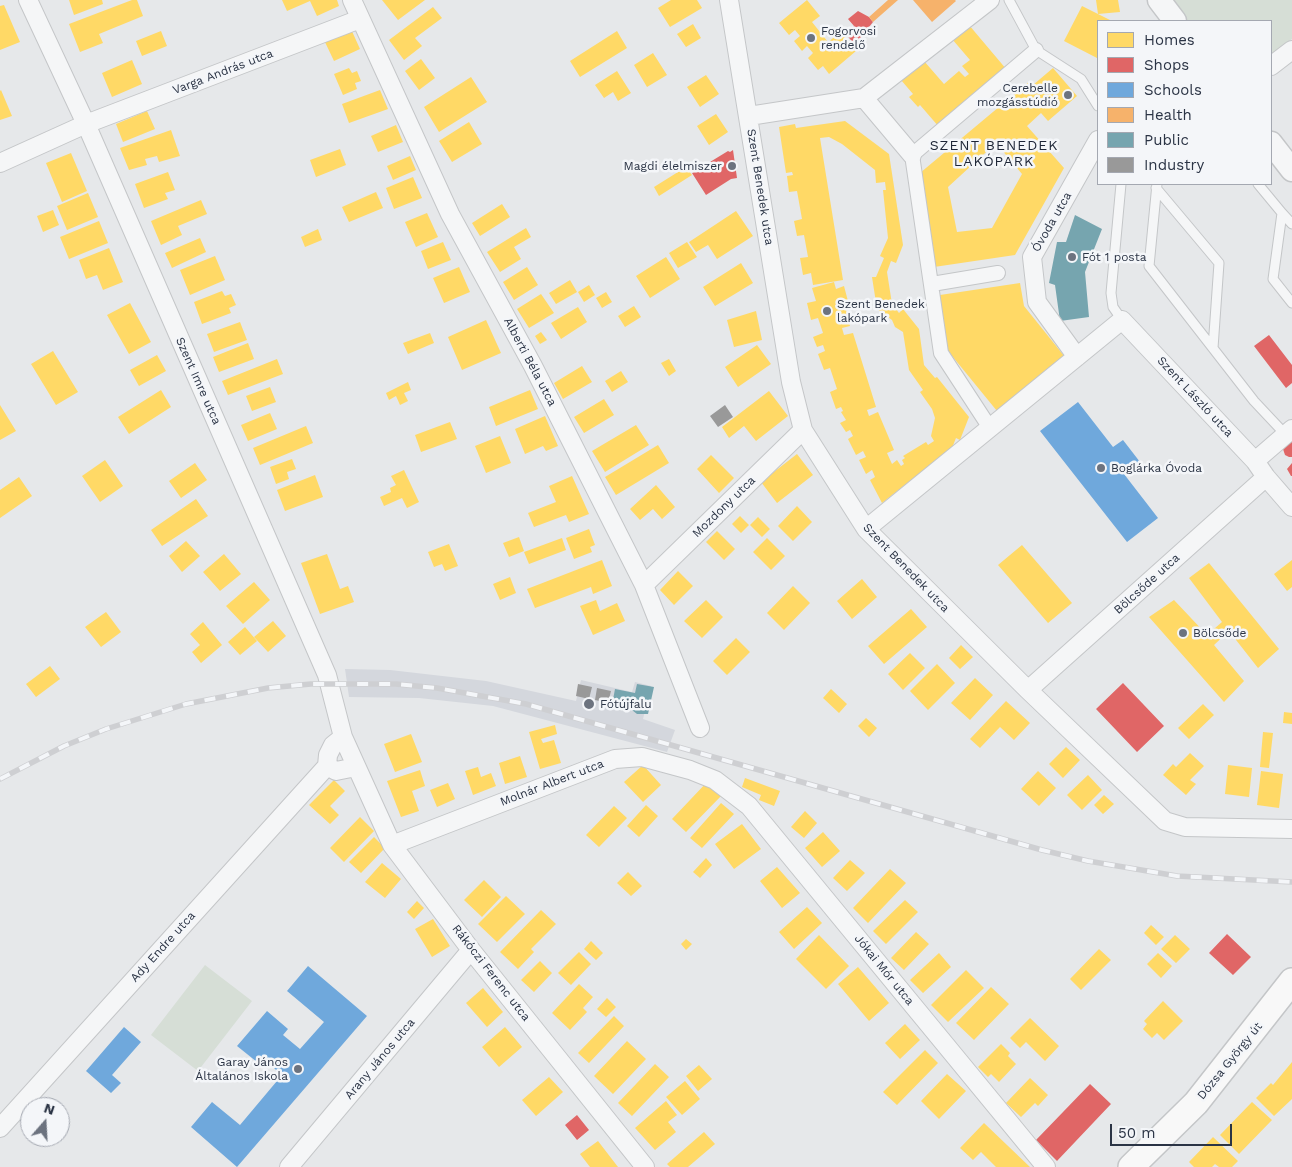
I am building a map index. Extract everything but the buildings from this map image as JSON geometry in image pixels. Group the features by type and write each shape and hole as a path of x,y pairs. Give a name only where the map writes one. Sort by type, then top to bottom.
{"main road":[{"name":"Dózsa György út","path":"1131,1167 1196,1102 1290,994"}],"street":[{"name":"Szent Imre utca","path":"28,0 86,124 327,676 343,737 356,767"},
{"name":"Alberti Béla utca","path":"352,0 450,214 533,366 644,585 700,728"},
{"name":"Szent Benedek utca","path":"729,0 791,382 803,430 866,529 1028,690 1165,821 1185,827 1292,829"},
{"path":"749,116 864,98 990,0"},
{"path":"1159,0 1174,20"},
{"name":"Varga András utca","path":"0,163 86,124 360,19"},
{"path":"912,155 1036,50"},
{"path":"1272,65 1292,50"},
{"path":"864,98 912,155 941,353 990,428"},
{"name":"Óvoda utca","path":"1077,357 1037,302 1032,257 1097,142"},
{"path":"1272,144 1292,170"},
{"path":"932,284 998,273"},
{"path":"866,529 1122,320"},
{"name":"Szent László utca","path":"1122,320 1255,461 1266,477 1290,500"},
{"name":"Mozdony utca","path":"644,585 803,430"},
{"path":"1255,461 1289,432"},
{"name":"Bölcsőde utca","path":"1028,690 1266,477"},
{"name":"Ady Endre utca","path":"0,1128 327,766 328,755 333,745 343,737"},
{"name":"Molnár Albert utca","path":"392,845 615,759 642,757 690,770 715,780"},
{"path":"327,766 336,771 356,767"},
{"name":"Rákóczi Ferenc utca","path":"356,767 392,845 471,950 645,1167"},
{"name":"Jókai Mór utca","path":"715,780 749,806 1046,1167"},
{"name":"Arany János utca","path":"289,1167 471,950"}],"lane":[{"path":"1009,0 1036,50 1081,80 1097,104"},
{"path":"1121,185 1111,293 1112,306 1122,320"},
{"path":"1259,185 1292,224"},
{"path":"1157,186 1219,263 1212,348"},
{"path":"1157,186 1149,266 1254,401 1289,432"},
{"path":"1282,213 1273,279 1292,303"}],"shaded area":[{"path":"1167,0 1292,0 1292,39 1272,54 1272,20 1184,20"},
{"path":"345,669 390,670 486,681 576,701 581,680 632,692 635,682 651,686 643,719 675,730 667,752 493,706 419,698 349,697"},
{"path":"205,965 252,1001 198,1071 151,1035"}],"railway":[{"path":"0,779 64,746 106,729 186,704 268,688 311,684 396,684 437,688 526,704 1042,850 1088,861 1177,876 1292,882"}],"place":[{"name":"Fogorvosi rendelő","path":"811,38"},
{"name":"Cerebelle mozgásstúdió","path":"1068,95"},
{"name":"Magdi élelmiszer","path":"732,166"},
{"name":"Fót 1 posta","path":"1072,257"},
{"name":"Szent Benedek lakópark","path":"827,311"},
{"name":"Boglárka Óvoda","path":"1101,468"},
{"name":"Bölcsőde","path":"1183,633"},
{"name":"Fótújfalu","path":"589,704"},
{"name":"Garay János Általános Iskola","path":"298,1069"}],"district":[{"name":"SZENT BENEDEK LAKÓPARK","path":"994,154"}]}
